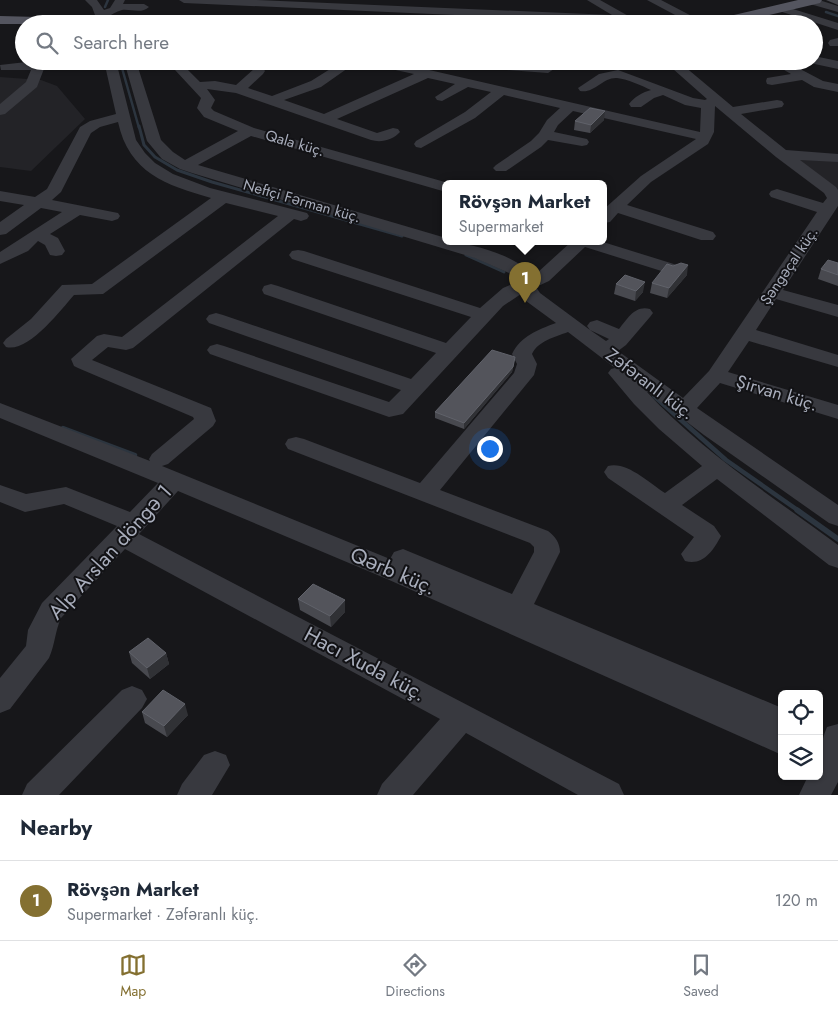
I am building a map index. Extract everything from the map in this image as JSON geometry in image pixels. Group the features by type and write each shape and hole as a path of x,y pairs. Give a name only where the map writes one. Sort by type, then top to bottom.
{"main road":[{"path":"759,15 811,0"},
{"path":"0,20 15,21"}],"street":[{"path":"92,0 108,15"},
{"path":"184,0 516,15"},
{"path":"592,0 620,15"},
{"path":"652,0 683,15"},
{"path":"811,0 838,9"},
{"path":"121,15 144,8"},
{"path":"780,8 796,15"},
{"path":"823,24 838,27"},
{"path":"823,29 837,39"},
{"path":"823,62 838,65"},
{"path":"5,67 15,66"},
{"path":"0,111 35,80 38,70"},
{"path":"112,70 133,148 152,168 174,180 224,196 322,221"},
{"name":"Neftçi Fərman küç.","path":"133,70 154,141 166,156 185,166 442,242"},
{"name":"Qala küç.","path":"181,70 207,97 208,100 204,108 209,114 249,130 377,166 442,187"},
{"path":"273,100 316,84 338,70"},
{"path":"408,70 706,137"},
{"path":"679,70 711,102 729,112 830,190 834,203 777,194"},
{"path":"792,70 833,91"},
{"path":"239,89 259,72"},
{"path":"325,119 424,74"},
{"path":"585,88 604,77 618,74 690,102 711,102"},
{"path":"772,81 803,76"},
{"path":"442,97 465,84"},
{"path":"196,86 215,85 239,89 376,137 393,132"},
{"path":"421,144 470,115 501,91"},
{"path":"636,104 649,95 665,91"},
{"path":"609,213 646,179 700,144 706,137 711,102"},
{"path":"729,112 777,104"},
{"path":"501,168 546,135 552,123 569,106"},
{"path":"0,230 40,203 56,189 85,130 96,124 123,116"},
{"path":"185,166 249,130"},
{"path":"546,135 582,142"},
{"path":"781,154 838,158"},
{"path":"357,178 377,166"},
{"path":"0,196 112,216"},
{"path":"13,344 38,323 70,288 96,290 224,196"},
{"name":"Şəngəçal küç.","path":"683,409 701,393 716,375 771,292 834,203"},
{"path":"0,259 22,247 38,234 77,210"},
{"path":"609,213 707,236"},
{"path":"160,459 205,421 203,413 85,364 81,362 81,359 104,340 126,344 290,214"},
{"path":"38,234 52,242 56,251"},
{"path":"390,239 452,256 485,269 514,284 526,286"},
{"name":"Neftçi Fərman küç.","path":"451,245 481,254 516,271 525,278 526,286"},
{"path":"218,350 389,410 398,407 504,296 526,286 553,269 577,245"},
{"path":"595,245 671,269"},
{"path":"298,255 484,315"},
{"name":"Zəfəranlı küç.","path":"526,286 533,297 569,325 683,409 838,517"},
{"path":"271,290 450,351"},
{"path":"771,292 838,311"},
{"path":"643,313 622,337 613,356 617,371 623,379 717,467 838,558"},
{"path":"216,319 415,388"},
{"path":"424,494 524,375 528,367 527,361 522,354 524,348 538,338 569,325"},
{"path":"597,326 622,337"},
{"path":"744,333 838,361"},
{"name":"Şirvan küç.","path":"716,375 838,412"},
{"name":"Qərb küç.","path":"0,398 160,459 519,607 778,720"},
{"name":"Qərb küç.","path":"0,410 175,480 514,623 778,740"},
{"path":"296,444 539,537 548,547 547,552 519,607"},
{"path":"665,505 717,467"},
{"path":"616,472 709,536 694,554"},
{"name":"Alp Arslan döngə 1","path":"0,700 39,650 42,630 51,612 175,480"},
{"name":"Hacı Xuda küç.","path":"0,493 25,503 58,495 66,495 462,716 608,795"},
{"path":"38,795 132,699"},
{"path":"393,795 462,716"},
{"path":"815,795 830,752"},
{"path":"193,795 215,765"}],"shaded area":[{"path":"0,77 41,80 57,86 85,119 31,171 0,167"},
{"path":"794,157 838,161 838,192"}],"building":[{"path":"590,108 605,111 591,125 575,121"},
{"path":"828,260 838,263 838,275 821,269"},
{"path":"681,263 688,265 669,288 652,283 667,264 673,266"},
{"path":"625,275 645,282 636,291 616,284"},
{"path":"492,350 515,357 513,367 464,423 435,412"},
{"path":"313,584 345,600 330,616 298,599"},
{"path":"148,638 166,653 147,668 129,652"},
{"path":"163,690 185,704 164,726 142,712"}],"waterway":[{"path":"105,7 108,0"},
{"path":"826,12 838,16"},
{"path":"123,70 139,128"},
{"path":"139,126 144,145 155,157 177,170 212,182 402,236"},
{"path":"466,255 504,272"},
{"path":"654,396 726,460 799,511"},
{"path":"63,428 135,455"},
{"path":"797,510 838,539"}],"place":[{"name":"Rövşən Market","path":"525,303"}]}
